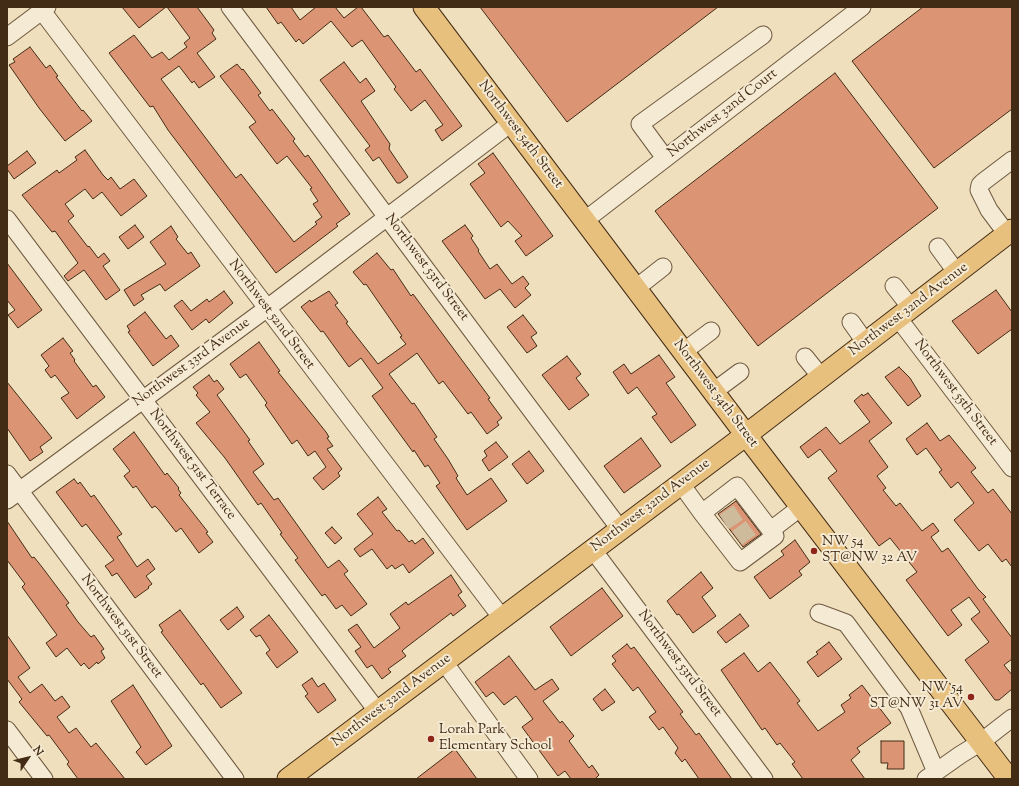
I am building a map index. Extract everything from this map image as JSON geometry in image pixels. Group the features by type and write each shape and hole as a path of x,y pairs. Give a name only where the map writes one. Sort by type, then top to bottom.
{"main road":[{"name":"Northwest 54th Street","path":"424,7 635,289 801,508 982,742 1007,778"},
{"name":"Northwest 32nd Avenue","path":"288,779 746,435 1009,232"}],"street":[{"name":"Northwest 53rd Street","path":"230,7 387,215 620,529"},
{"name":"Northwest 32nd Court","path":"584,221 858,8"},
{"path":"7,38 45,9"},
{"name":"Northwest 52nd Street","path":"45,9 266,309 502,618"},
{"path":"666,158 640,124 763,35"},
{"name":"Northwest 33rd Avenue","path":"13,495 266,309 387,215 511,123"},
{"path":"1009,232 989,210 979,190 983,182 1012,160"},
{"name":"Northwest 51st Terrace","path":"7,219 378,712"},
{"path":"938,247 957,273"},
{"path":"635,289 663,267"},
{"name":"Northwest 55th Street","path":"894,286 905,313 1012,468"},
{"path":"851,322 866,343"},
{"path":"683,352 711,331"},
{"path":"805,357 821,377"},
{"path":"713,392 740,372"},
{"name":"Northwest 51st Street","path":"7,474 13,495 235,779"},
{"path":"681,484 702,513 720,526 732,542 740,562 775,536 747,506 737,486 702,513"},
{"path":"763,524 801,508"},
{"name":"Northwest 53rd Street","path":"593,550 764,779"},
{"path":"819,613 846,623 905,702 909,708 936,775 1012,718"},
{"path":"444,662 529,779"},
{"path":"7,730 44,779"}],"building":[{"path":"122,7 166,7 139,28"},
{"path":"167,7 197,7 214,30 212,33 216,39 197,53 215,77 199,88 194,81 192,83 179,66 161,79 236,178 241,174 294,242 317,224 315,222 322,217 313,204 318,201 310,189 312,188 287,156 277,164 249,127 256,122 220,76 237,64 242,70 243,69 261,93 258,95 270,111 272,109 295,139 293,141 305,157 308,155 350,214 336,224 338,226 276,273 168,130 153,106 150,107 109,53 134,35 152,58 162,52 169,60 187,47 184,43 190,38"},
{"path":"266,7 291,7 300,20 316,7 335,7 344,18 358,7 361,7 384,37 388,35 416,72 420,69 462,126 442,141 435,130 443,125 425,100 411,111 394,89 396,87 362,40 352,47 331,21 303,44 299,39 296,42 281,22 278,24"},
{"path":"480,7 718,7 567,122"},
{"path":"923,7 1012,7 1012,109 934,168 852,61"},
{"path":"30,47 46,68 50,65 58,76 56,77 82,111 83,110 92,121 65,141 39,108 9,65 15,62 13,59"},
{"path":"344,62 360,83 366,78 375,91 361,101 390,144 389,149 408,177 400,183 397,183 379,157 373,161 365,150 370,146 320,80"},
{"path":"835,73 938,208 758,346 655,211"},
{"path":"85,150 103,175 108,180 111,177 120,189 134,179 147,196 121,216 102,192 93,199 85,189 65,204 74,216 68,221 88,247 89,246 98,258 104,253 110,261 103,266 120,290 106,300 84,270 68,281 64,276 78,263 55,231 52,232 22,195 57,170 59,173 77,160 75,157"},
{"path":"27,151 36,163 14,179 7,169 7,166"},
{"path":"493,153 553,236 526,256 515,241 522,236 508,221 501,227 470,184 485,173 478,164"},
{"path":"135,225 144,237 128,249 119,237"},
{"path":"465,225 473,236 471,238 479,250 478,251 490,269 497,264 512,284 523,276 529,284 525,288 531,295 515,308 500,289 485,299 442,241"},
{"path":"171,226 178,237 176,239 188,254 191,252 200,266 165,291 160,284 141,295 144,299 134,306 124,290 166,264 150,242"},
{"path":"377,253 391,270 393,269 411,296 413,294 490,398 488,399 502,418 497,422 499,425 487,434 471,412 468,414 443,381 439,384 417,353 389,374 412,404 414,403 437,437 434,439 448,459 458,476 456,478 467,495 491,478 507,501 467,530 436,486 440,483 428,465 425,467 414,450 413,452 372,396 383,388 361,358 349,367 323,331 321,332 301,307 310,300 311,302 329,291 338,303 335,305 348,322 346,323 378,364 406,344 366,284 364,285 353,272"},
{"path":"7,263 42,310 18,328 8,315 15,310 7,300"},
{"path":"996,290 1012,312 1012,329 978,354 952,321"},
{"path":"224,291 233,303 209,323 206,319 192,330 174,306 182,300 191,311 207,299 209,302"},
{"path":"145,312 166,339 171,335 179,346 153,366 128,332 130,331 127,326"},
{"path":"523,315 537,333 531,337 537,346 527,353 507,327"},
{"path":"63,338 73,351 70,353 75,360 74,361 93,387 96,385 105,397 77,419 61,398 69,393 55,375 51,378 45,370 49,366 41,355"},
{"path":"259,342 280,371 278,372 326,432 329,437 327,438 333,446 327,449 342,469 338,473 340,476 323,490 313,478 326,467 315,451 308,456 297,440 292,444 265,405 267,403 246,374 240,378 230,364"},
{"path":"659,355 675,377 666,383 696,425 671,443 652,417 657,414 637,387 628,394 613,372 624,364 631,374"},
{"path":"567,356 581,374 576,378 589,395 569,410 542,375"},
{"path":"899,367 910,378 921,396 908,406 885,377"},
{"path":"209,375 214,382 217,380 224,389 217,395 250,440 248,441 264,464 253,472 274,500 278,498 328,568 339,560 348,571 344,574 367,604 351,616 342,605 336,609 325,594 322,596 295,560 298,558 280,534 282,533 261,503 258,505 225,458 196,423 210,412 196,395 198,393 193,387"},
{"path":"7,382 52,438 40,447 43,452 30,461 7,428"},
{"path":"868,393 892,423 869,441 888,467 877,476 886,488 883,490 896,506 900,503 922,531 933,523 939,531 931,537 942,552 948,548 978,589 986,597 983,599 1012,638 1012,659 1004,665 1012,675 1012,689 999,700 995,700 965,660 989,642 971,619 980,612 969,597 951,610 962,625 948,636 906,580 917,572 890,538 879,546 828,478 837,471 820,449 808,458 800,447 826,427 840,444 870,422 854,401 862,394 863,396"},
{"path":"927,423 940,441 949,435 976,468 971,472 988,493 993,489 1012,514 1012,567 1006,559 1002,562 988,544 979,551 954,520 974,503 958,482 951,488 939,472 942,470 926,448 917,455 906,439"},
{"path":"134,432 165,475 167,473 179,488 178,489 181,493 179,495 208,532 206,533 213,542 199,553 181,528 176,532 159,510 155,506 152,508 136,486 133,488 124,476 130,471 113,449"},
{"path":"641,438 661,466 624,493 604,466"},
{"path":"496,442 508,457 489,471 482,460 487,456 484,451"},
{"path":"529,451 544,471 527,484 512,464"},
{"path":"74,479 78,484 80,482 91,497 94,495 122,534 117,537 137,567 148,559 155,569 146,576 152,584 135,598 117,573 112,576 105,566 114,560 86,524 82,527 56,492"},
{"path":"378,497 387,509 382,512 397,531 399,530 409,542 412,540 415,544 423,538 434,553 409,573 403,564 395,569 392,565 387,569 372,549 360,557 354,549 373,534 357,514"},
{"path":"736,501 761,534 743,547 718,514"},
{"path":"7,521 32,558 34,557 69,603 66,605 78,622 91,637 94,635 104,649 101,651 105,658 98,664 97,662 89,669 84,663 81,666 67,648 56,657 46,643 57,635 22,587 25,584 7,560"},
{"path":"332,527 342,538 335,544 325,533"},
{"path":"795,540 810,562 799,571 802,575 770,599 754,577 784,555 781,551"},
{"path":"701,572 713,588 702,597 716,616 693,633 667,601"},
{"path":"451,575 462,592 458,595 466,606 453,616 451,613 404,649 402,651 406,656 388,669 391,672 382,679 372,665 367,668 355,651 361,647 348,630 357,624 374,648 400,628 390,614 406,602 408,605"},
{"path":"602,588 623,616 571,656 550,627"},
{"path":"237,607 244,617 228,630 220,620"},
{"path":"180,610 242,693 221,708 203,683 201,685 161,632 163,631 159,625"},
{"path":"740,614 749,626 726,643 717,632"},
{"path":"269,615 298,652 277,668 266,653 270,650 260,635 256,637 250,630"},
{"path":"7,635 30,668 18,677 30,693 42,684 55,701 62,696 70,707 57,717 69,733 76,728 91,747 96,743 125,779 78,779 67,764 69,762 49,735 47,736 19,702 22,699 7,679"},
{"path":"829,642 842,659 818,677 807,662 818,654 816,652"},
{"path":"627,644 631,649 634,647 683,712 680,714 696,735 699,733 732,779 699,779 685,759 682,762 675,753 678,748 663,727 659,730 649,717 656,712 638,687 633,691 612,664 616,661 612,656"},
{"path":"744,653 758,672 770,662 800,701 797,703 818,731 845,712 841,705 851,698 849,695 862,685 891,723 857,748 860,752 851,760 865,779 803,779 792,764 795,762 780,743 777,745 765,728 762,730 721,670"},
{"path":"509,656 535,690 552,679 559,689 543,701 560,723 562,721 574,736 569,741 589,768 592,765 599,775 596,778 597,779 571,779 565,771 558,776 522,727 533,719 516,696 504,705 493,692 486,697 475,682"},
{"path":"312,678 318,687 324,683 336,700 318,713 305,696 308,694 302,685"},
{"path":"133,685 172,746 146,765 136,752 141,747 111,701"},
{"path":"605,689 615,702 602,711 593,699"},
{"path":"881,741 904,741 904,769 887,769 888,763 881,763"},
{"path":"455,749 477,779 416,779"}],"tunnel":[{"path":"724,522 744,509"},
{"path":"737,538 756,524"}],"place":[{"name":"NW 54 ST@NW 32 AV","path":"814,551"},
{"name":"NW 54 ST@NW 31 AV","path":"971,697"},
{"name":"Lorah Park Elementary School","path":"431,739"}]}
